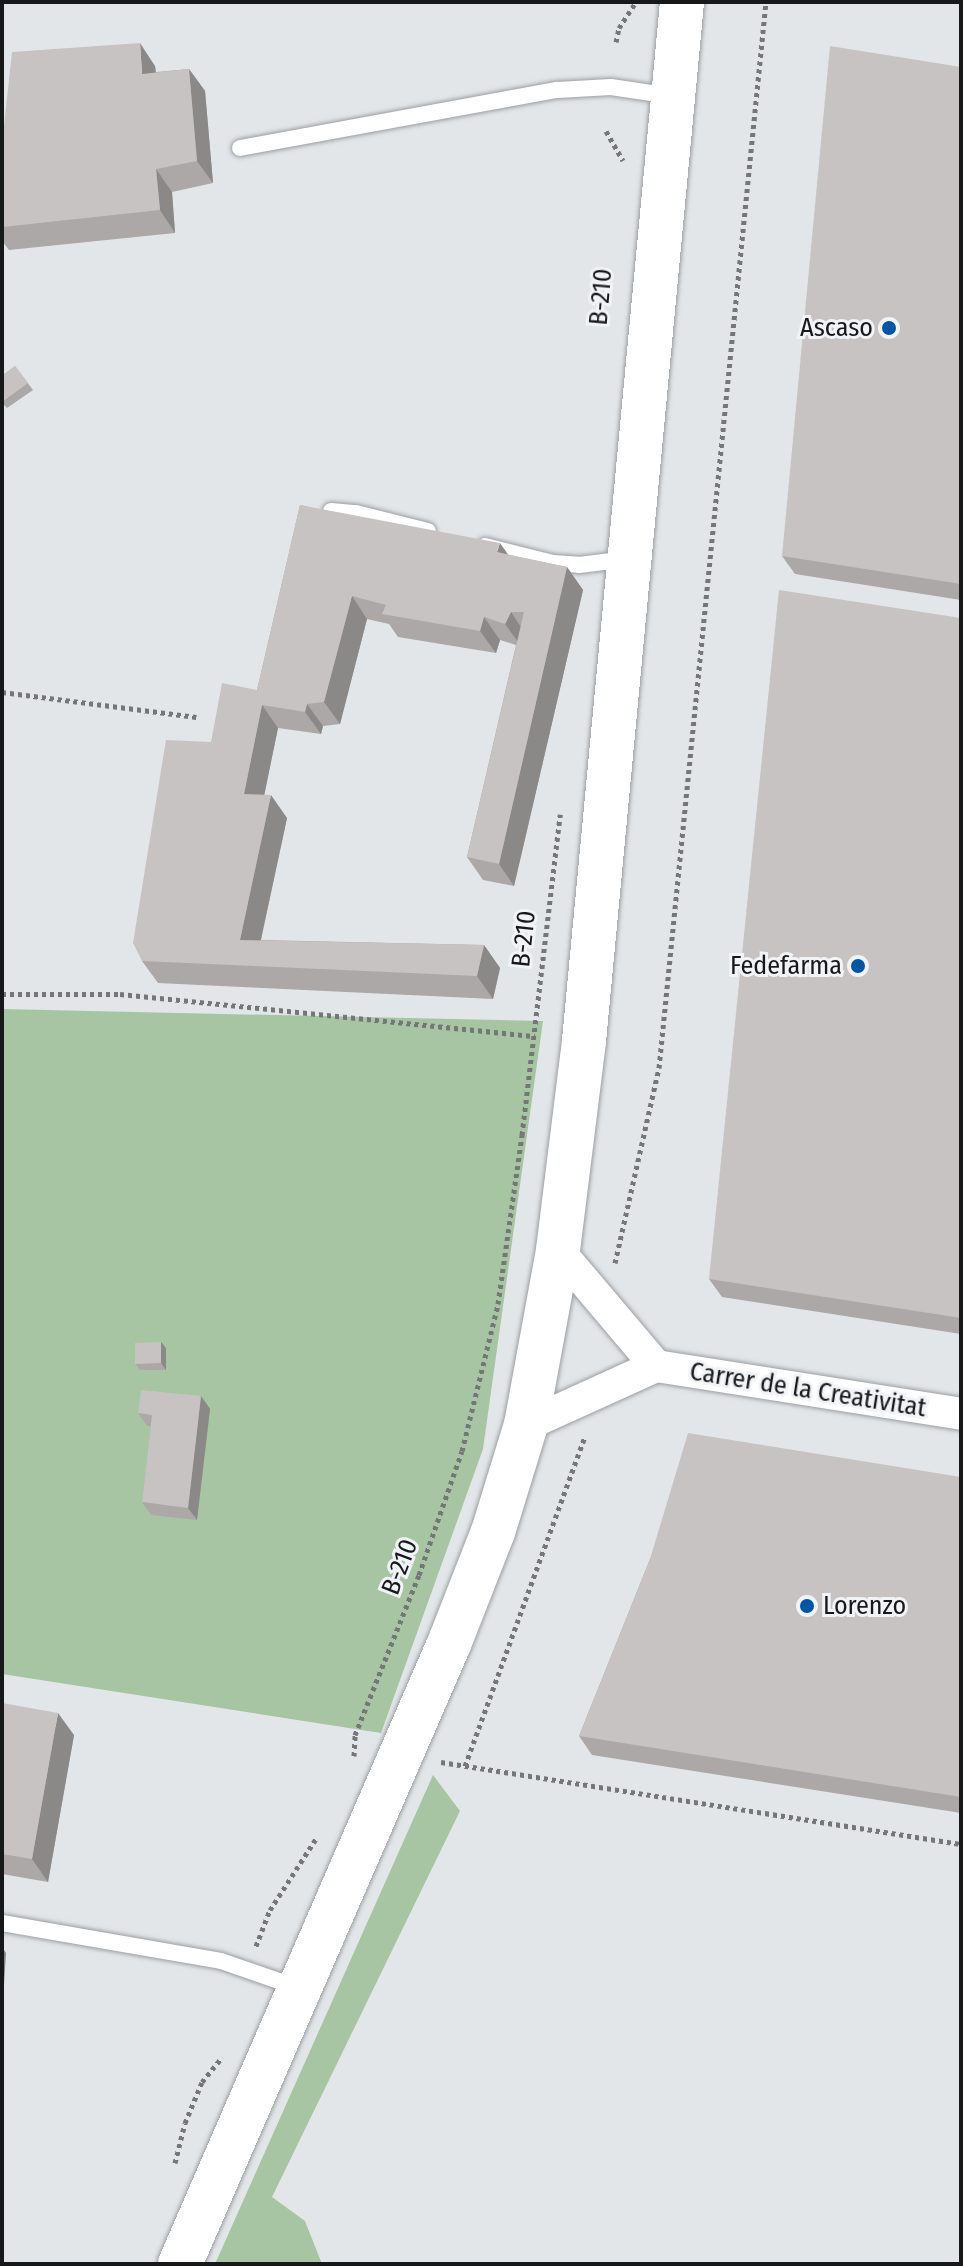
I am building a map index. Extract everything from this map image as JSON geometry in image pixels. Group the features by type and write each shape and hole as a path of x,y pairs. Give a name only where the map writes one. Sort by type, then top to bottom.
{"main road":[{"name":"B-210","path":"180,2264 401,1756 493,1532 526,1425 558,1250 584,1041 682,2"}],"street":[{"name":"Carrer de la Creativitat","path":"558,1250 656,1366"},
{"name":"Carrer de la Creativitat","path":"526,1425 656,1366 961,1414"}],"lane":[{"path":"240,148 557,90 611,87 673,97"},
{"path":"331,511 356,513 444,535"},
{"path":"474,543 553,563 579,565 629,559"},
{"path":"2,1923 221,1961 300,1988"}],"path":[{"path":"616,42 619,28 636,2"},
{"path":"614,1273 615,1254 659,1068 766,2"},
{"path":"606,131 624,163"},
{"path":"2,692 196,717"},
{"name":"B-210","path":"355,1735 446,1503 474,1409 498,1304 562,798"},
{"path":"2,994 120,994 584,1041"},
{"path":"465,1766 584,1438 593,1427"},
{"path":"401,1756 961,1844"}],"green space":[{"path":"2,1009 543,1021 483,1449 381,1733 2,1674"},
{"path":"433,1775 460,1811 272,2197 305,2221 322,2264 215,2264"}],"building":[{"path":"140,43 142,74 189,69 197,161 156,169 160,210 2,227 2,144 12,52"},
{"name":"Ascaso","path":"830,46 961,67 961,584 782,556"},
{"path":"15,366 28,383 2,402 2,376"},
{"path":"300,505 500,543 497,552 567,567 499,864 467,857 524,612 511,612 505,624 484,617 480,631 382,614 386,605 352,596 324,702 307,704 305,712 262,705 244,794 271,795 240,940 484,945 477,976 142,961 133,943 166,740 211,742 222,683 257,690"},
{"name":"Fedefarma","path":"779,590 961,618 961,1318 709,1279"},
{"path":"161,1342 161,1363 135,1364 135,1343"},
{"path":"141,1390 201,1396 188,1508 142,1502 152,1415 138,1413"},
{"name":"Lorenzo","path":"688,1433 961,1477 961,1797 579,1736 650,1559"},
{"path":"2,1703 58,1713 32,1859 2,1854"}],"place":[{"name":"Ascaso","path":"889,328"},
{"name":"Fedefarma","path":"858,966"},
{"name":"Lorenzo","path":"807,1606"}]}
